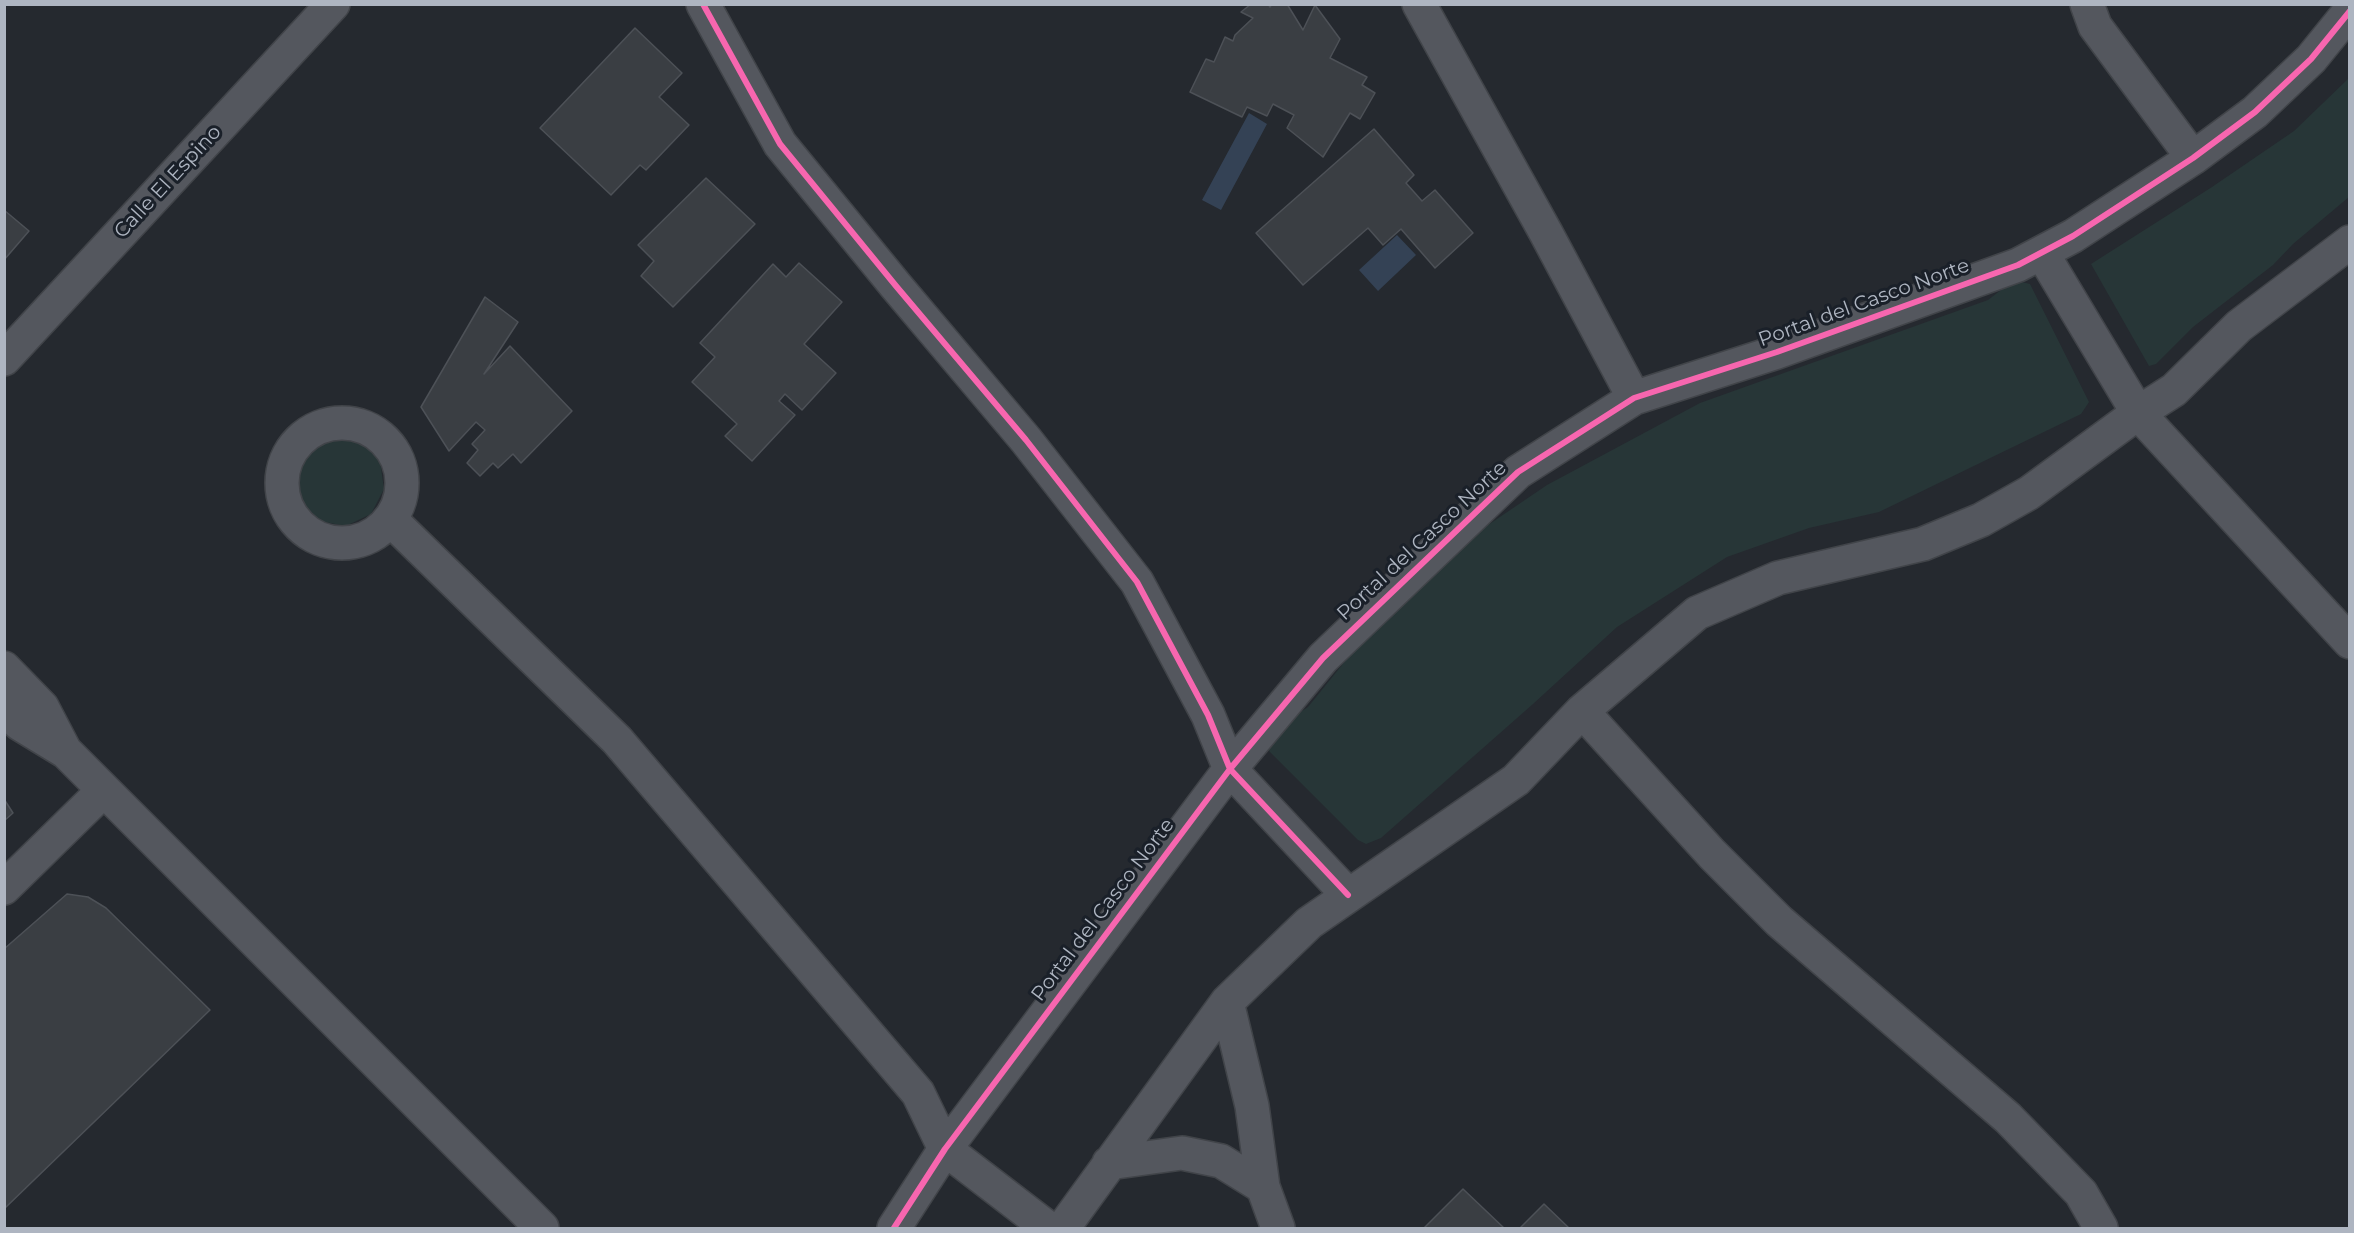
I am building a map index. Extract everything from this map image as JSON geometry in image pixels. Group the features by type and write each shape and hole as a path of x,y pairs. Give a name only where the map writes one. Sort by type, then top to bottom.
{"street":[{"name":"Calle El Espino","path":"4,359 333,4"},
{"path":"703,4 780,144 1026,440 1137,582 1208,715 1230,769 1348,895"},
{"path":"1419,4 1634,398"},
{"path":"2087,4 2095,26 2193,158"},
{"name":"Portal del Casco Norte","path":"894,1228 945,1149 1230,769 1323,658 1518,472 1634,398 1777,352 2018,265 2042,253 2108,214 2193,158 2255,112 2311,59 2347,16"},
{"path":"1063,1228 1227,1002 1309,923 1516,780 1582,711 1697,613 1778,578 1923,544 1981,520 2029,494 2138,413 2174,390 2239,326 2349,242"},
{"path":"2042,253 2138,413 2349,642"},
{"path":"390,519 617,740 918,1093 945,1149 1048,1228"},
{"path":"4,668 42,707 66,753"},
{"path":"4,709 20,724 66,753 542,1228"},
{"path":"1582,711 1712,854 1779,921 2008,1118 2081,1193 2101,1228"},
{"path":"4,888 104,790"},
{"path":"1227,1002 1252,1106 1263,1187 1278,1228"},
{"path":"1108,1163 1182,1153 1221,1161 1263,1187"}],"shaded area":[{"path":"2349,78 2349,197 2293,244 2273,265 2193,327 2156,364 2149,366 2091,264 2212,187 2294,131"},
{"path":"2014,280 2030,284 2089,402 2081,414 1879,512 1809,528 1727,557 1617,627 1381,838 1366,844 1358,840 1269,751 1274,735 1284,723 1308,707 1359,644 1463,542 1547,485 1700,403 1988,300"},
{"path":"333,436 361,441 380,461 384,489 371,514 346,526 319,521 300,501 295,474 308,449"}],"water":[{"path":"1249,113 1267,124 1221,210 1202,200"},
{"path":"1397,235 1416,255 1378,291 1359,270"}],"building":[{"path":"1251,4 1268,4 1270,7 1272,4 1287,4 1303,30 1315,5 1340,39 1330,58 1367,77 1362,85 1375,93 1360,119 1350,113 1323,157 1287,128 1294,115 1273,104 1267,116 1247,107 1242,117 1190,92 1206,59 1214,62 1225,37 1233,41 1235,35 1253,18 1241,12"},
{"path":"635,28 682,73 659,97 689,125 646,170 640,165 611,195 540,128"},
{"path":"1374,129 1414,175 1406,183 1422,201 1435,190 1473,233 1435,268 1401,229 1383,245 1368,228 1303,285 1256,233"},
{"path":"706,178 755,224 673,307 641,276 654,261 638,245"},
{"path":"4,210 29,231 4,260"},
{"path":"799,263 842,302 804,344 836,373 802,410 785,394 779,401 795,415 752,461 725,436 737,424 692,382 715,357 700,343 773,264 786,277"},
{"path":"485,297 518,322 484,374 510,346 572,411 521,463 513,454 498,468 493,463 480,476 467,463 478,450 472,444 485,430 476,422 449,451 421,407"},
{"path":"4,799 13,813 4,821"},
{"path":"67,894 88,897 106,908 210,1010 4,1209 4,949"},
{"path":"1463,1189 1504,1228 1424,1228"},
{"path":"1544,1204 1569,1228 1520,1228"}],"cycle path":[{"path":"703,4 780,144 1026,440 1137,582 1208,715 1230,769 1348,895"},
{"path":"894,1228 945,1149 1230,769 1323,658 1518,472 1634,398 1777,352 2018,265 2073,236 2193,158 2255,112 2311,59 2350,11"}]}
